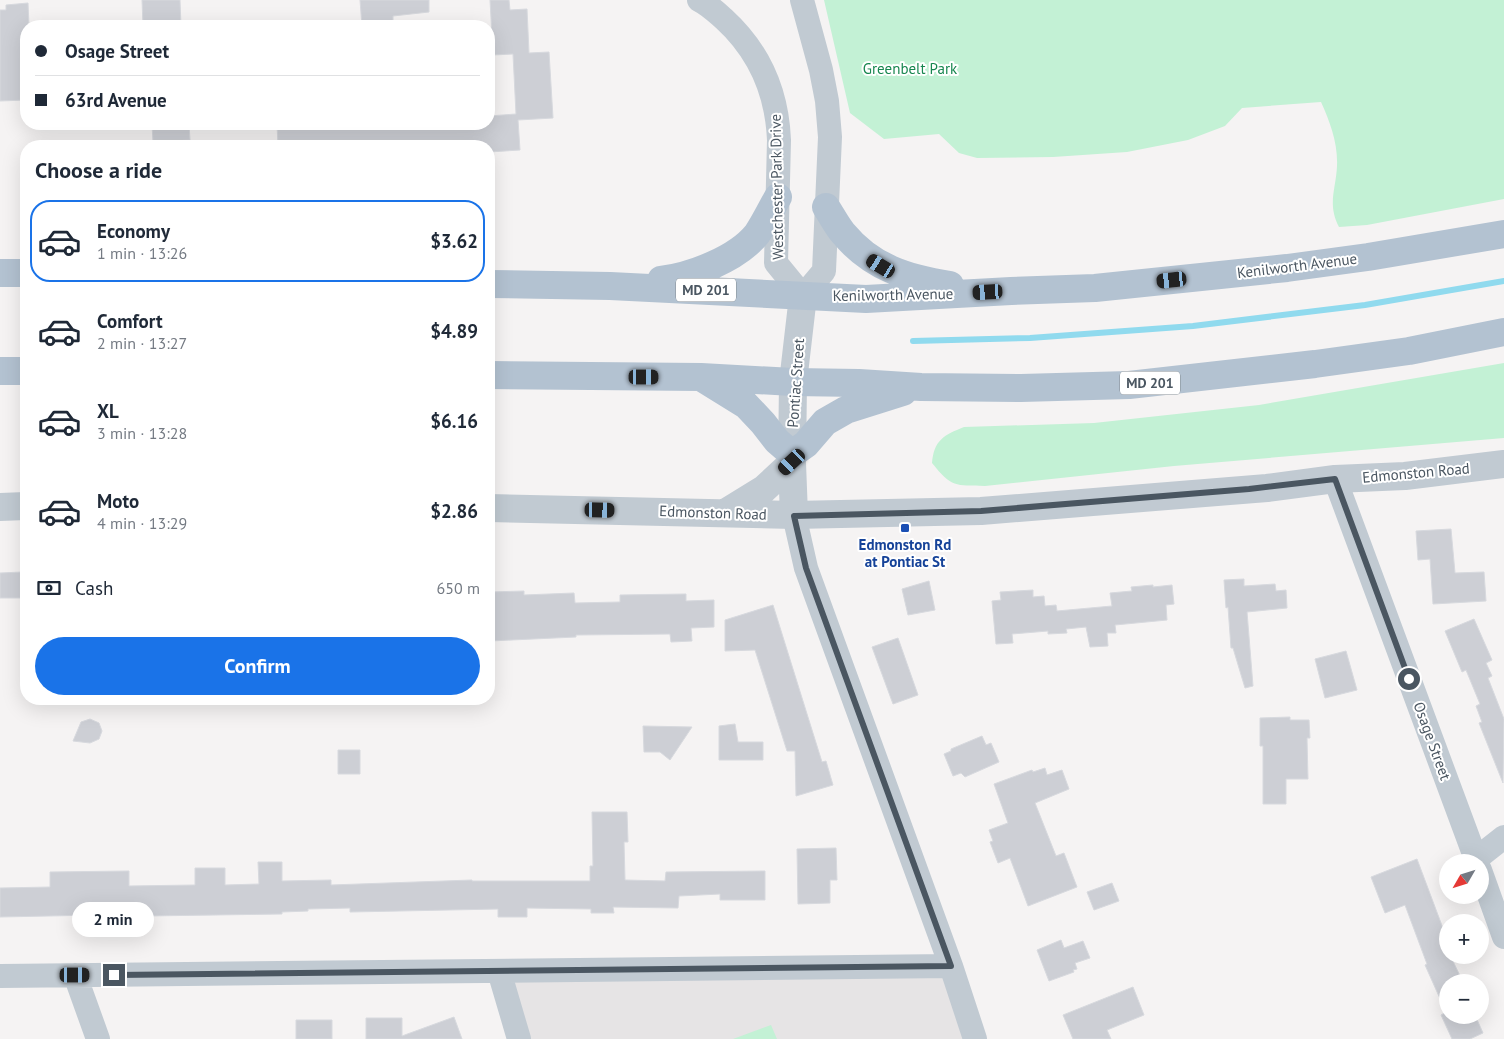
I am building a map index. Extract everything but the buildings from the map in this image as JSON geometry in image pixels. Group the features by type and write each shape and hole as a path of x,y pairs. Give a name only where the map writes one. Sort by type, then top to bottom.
{"main road":[{"path":"610,286 679,278 730,256 756,234 778,197"},
{"path":"826,207 842,232 860,251 881,266 934,282 988,292"},
{"name":"Kenilworth Avenue","path":"495,284 610,286 866,299 1095,288 1277,269 1378,255 1504,234"},
{"path":"0,273 20,273"},
{"name":"MD 201","path":"495,376 700,377 921,387 1021,388 1129,385 1315,364 1409,351 1504,332"},
{"path":"0,371 20,372"},
{"path":"700,377 746,405 792,458 825,422 846,410 921,387"}],"street":[{"name":"Westchester Park Drive","path":"699,0 733,28 746,42 768,81 778,121 776,263 803,296"},
{"path":"802,0 821,70 827,101 830,137 824,271 803,296"},
{"name":"Pontiac Street","path":"803,296 793,382 792,458 794,516 806,568 976,1039"},
{"path":"725,513 764,489 792,458"},
{"name":"Edmonston Road","path":"495,508 794,516 981,511 1248,490 1335,479 1405,476 1504,464"},
{"name":"Osage Street","path":"1335,479 1474,854"},
{"path":"0,507 20,506"},
{"path":"1488,854 1504,837"},
{"name":"Osage Street","path":"1489,895 1504,937"},
{"path":"0,976 951,966"},
{"path":"499,971 520,1039"},
{"path":"75,975 98,1039"}],"shaded area":[{"path":"951,966 975,1039 519,1039 499,971"}],"green space":[{"name":"Greenbelt Park","path":"824,0 1504,0 1504,199 1367,225 1339,227 1333,211 1337,166 1335,141 1321,102 1242,108 1225,126 1188,140 1127,152 1053,157 977,158 959,153 939,134 884,139 850,113"},
{"path":"1504,363 1504,438 1174,466 985,486 955,484 944,477 932,463 935,449 941,439 964,427 1094,423 1259,405"},
{"path":"771,1025 777,1039 733,1039"}],"waterway":[{"path":"913,341 1030,338 1193,326 1365,305 1504,281"}],"place":[{"name":"Edmonston Rd at Pontiac St","path":"905,528"}],"route":[{"path":"114,975 951,966 806,568 794,516 981,511 1267,488 1335,479 1409,679"}]}
